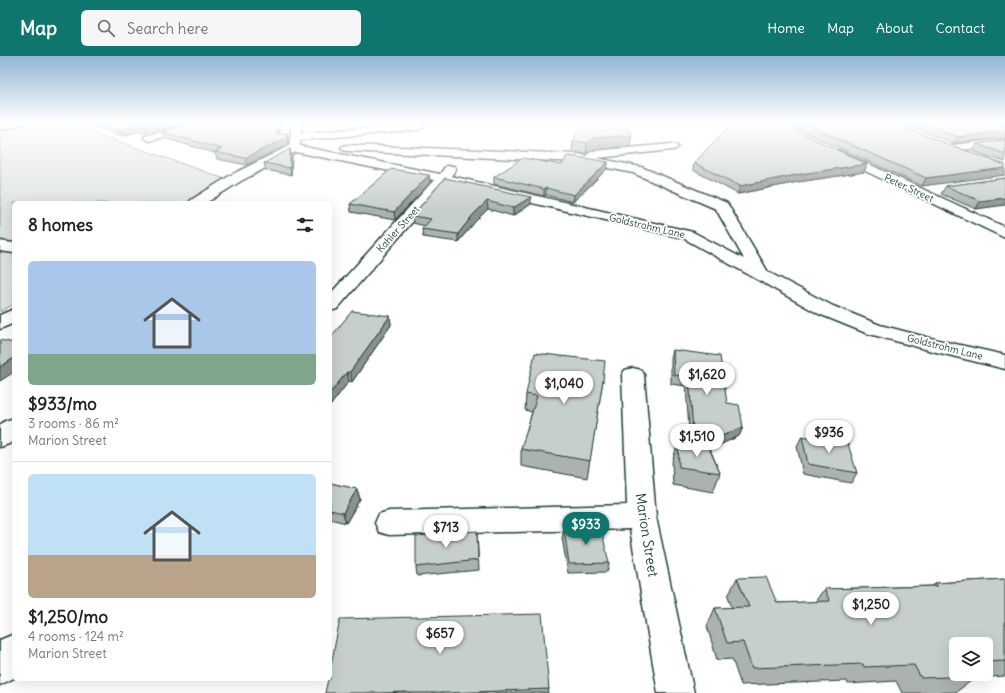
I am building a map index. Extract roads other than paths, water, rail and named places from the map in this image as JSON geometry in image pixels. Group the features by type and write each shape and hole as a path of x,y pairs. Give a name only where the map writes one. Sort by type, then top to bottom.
{"street":[{"path":"199,201 279,152"},
{"name":"Goldstrohm Lane","path":"335,152 688,235 760,272 826,310 873,329 939,347 1005,362"},
{"path":"457,152 578,158 637,170 722,206 760,272"},
{"name":"Kahler Street","path":"332,303 443,178 462,152"},
{"path":"578,158 617,152"},
{"name":"Peter Street","path":"833,152 1005,233"},
{"path":"961,152 972,156"},
{"path":"919,192 942,189"},
{"path":"0,246 12,248"},
{"path":"0,323 12,315"},
{"name":"Marion Street","path":"633,375 642,517 676,693"},
{"path":"0,438 12,429"},
{"path":"389,523 642,517"},
{"path":"0,666 12,653"}]}
